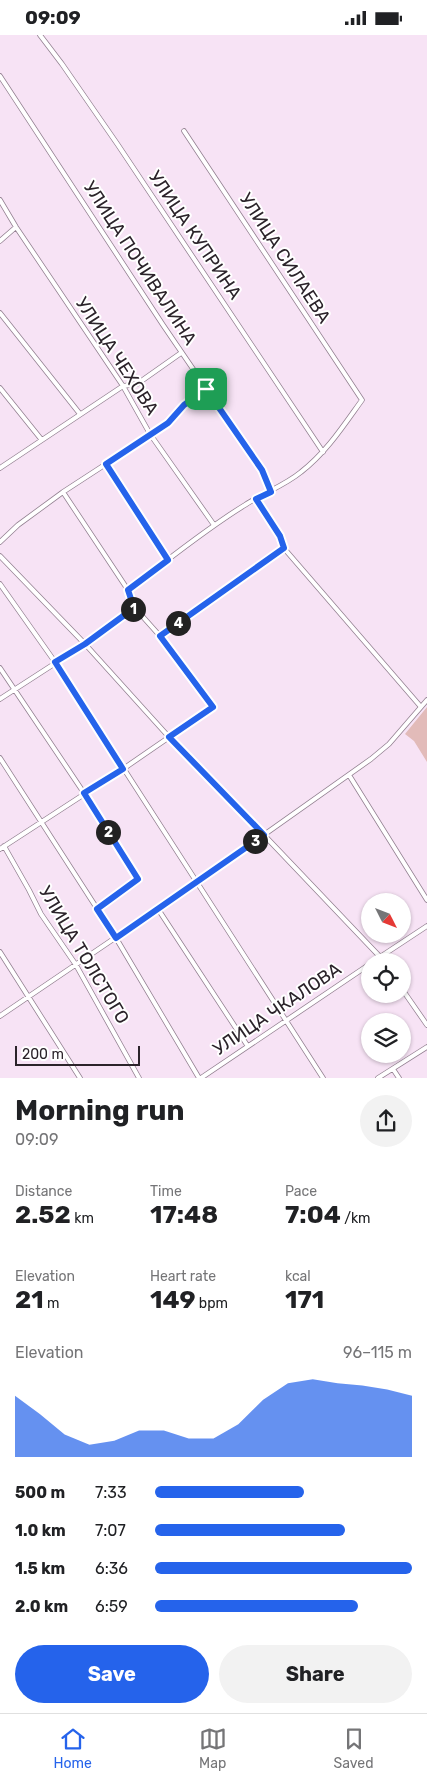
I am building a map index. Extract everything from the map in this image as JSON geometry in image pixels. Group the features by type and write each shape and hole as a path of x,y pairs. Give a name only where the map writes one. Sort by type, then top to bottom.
{"street":[{"name":"УЛИЦА КУПРИНА","path":"40,35 118,145 323,452"},
{"name":"УЛИЦА ПОЧИВАЛИНА","path":"0,76 181,353 262,470 271,492"},
{"name":"УЛИЦА СИЛАЕВА","path":"184,131 362,400 323,452"},
{"name":"УЛИЦА ЧЕХОВА","path":"0,200 16,227 123,386 150,434 214,525"},
{"path":"0,241 16,227"},
{"path":"0,313 80,414"},
{"path":"1,466 123,386 137,383 181,353"},
{"path":"0,389 41,439"},
{"path":"0,542 18,525 63,492 168,423 184,405 206,389"},
{"path":"128,590 214,525 301,472 323,452"},
{"path":"106,464 168,560"},
{"path":"2,847 123,769 213,707 160,636 134,608 128,590 63,492"},
{"path":"256,499 280,536 284,548 421,707"},
{"path":"160,636 284,548"},
{"path":"0,556 85,644 169,737 377,953"},
{"path":"0,584 55,662 196,883 324,1078"},
{"path":"0,699 85,644 134,608"},
{"path":"0,668 84,793 138,879 97,909"},
{"path":"0,1016 196,883 349,775 389,744 427,700"},
{"path":"0,758 116,938 200,1078"},
{"path":"349,775 427,900"},
{"name":"УЛИЦА ТОЛСТОГО","path":"2,847 29,890 40,914 76,965 139,1078"},
{"path":"158,909 247,1045"},
{"path":"387,953 427,926"},
{"path":"0,952 80,1078"},
{"name":"УЛИЦА ЧКАЛОВА","path":"200,1078 361,970"},
{"path":"411,1002 427,1025"},
{"path":"378,1078 427,1047"},
{"path":"393,1069 399,1078"}],"shaded area":[{"path":"427,707 427,762 414,741 405,734"}],"route":[{"path":"206,389 262,470 271,492 256,499 280,536 284,548 160,636 213,707 169,737 264,835 116,938 97,909 138,879 84,793 123,769 55,662 85,644 134,608 128,590 168,560 106,464 168,423 184,405 206,389"}]}
